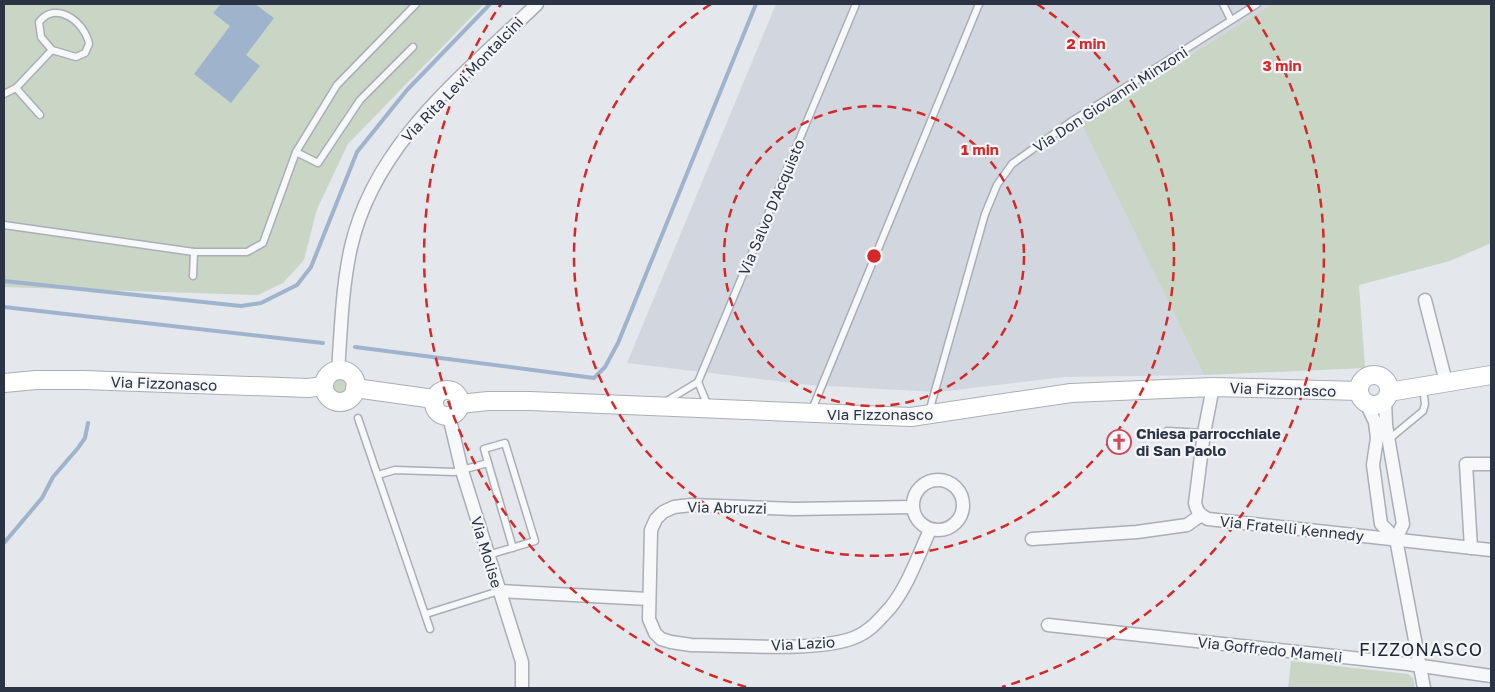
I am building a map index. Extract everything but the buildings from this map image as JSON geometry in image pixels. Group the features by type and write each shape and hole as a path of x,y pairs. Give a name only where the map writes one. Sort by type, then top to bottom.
{"main road":[{"path":"339,364 351,375 356,388 351,398 342,402 327,396 324,386 330,374 339,364"},
{"name":"Via Fizzonasco","path":"454,410 488,401 530,401 876,417 929,416 1071,393 1213,387 1363,397 1376,405 1387,397 1422,386 1491,374"},
{"path":"1363,397 1359,386 1365,378 1375,375 1387,383 1387,397"},
{"name":"Via Fizzonasco","path":"4,383 65,380 308,388 324,386"},
{"path":"356,388 434,399 439,392 451,390 458,395 454,410"}],"street":[{"name":"Via Rita Levi Montalcini","path":"339,364 346,270 360,218 380,174 399,144 417,122 536,4"},
{"path":"1425,300 1446,382"},
{"name":"Via Fratelli Kennedy","path":"1213,387 1204,433 1195,503 1196,510 1201,516 1208,519 1491,550"},
{"path":"1363,397 1375,422 1377,438 1373,465 1381,524 1396,539 1424,688"},
{"path":"1387,397 1388,440 1403,524 1396,539"},
{"name":"Via Molise","path":"454,410 462,471 522,662 522,688"},
{"path":"1472,548 1466,464 1491,464"},
{"path":"936,480 946,481 955,486 962,499 962,514 957,522 949,528 940,531 930,530 918,521 912,507 916,492 927,482 936,480"},
{"name":"Via Abruzzi","path":"648,599 651,530 656,519 674,506 794,509 912,507"},
{"path":"1032,540 1146,531 1187,525 1201,516"},
{"name":"Via Lazio","path":"648,599 648,619 655,633 671,642 815,645 840,642 859,635 873,626 890,607 901,591 930,530"},
{"path":"499,591 648,599"},
{"name":"Via Goffredo Mameli","path":"1048,625 1420,666 1491,676"}],"lane":[{"path":"4,225 194,252 247,252 263,243 296,152 337,85 416,4"},
{"name":"Via Salvo D'Acquisto","path":"698,382 856,4"},
{"path":"810,414 979,4"},
{"path":"1223,4 1231,20"},
{"name":"Via Don Giovanni Minzoni","path":"929,416 930,405 985,214 997,185 1012,164 1072,121 1257,4"},
{"path":"52,11 61,12 84,27 89,44 84,53 76,57 52,50 41,37 39,22 45,14 52,11"},
{"path":"296,152 318,163 360,100 413,47"},
{"path":"4,94 16,88 52,50"},
{"path":"16,88 40,114"},
{"path":"193,276 194,252"},
{"path":"655,408 698,382 710,410"},
{"path":"1388,440 1423,411 1425,404 1422,386"},
{"path":"358,418 430,629"},
{"path":"1167,431 1204,433"},
{"path":"488,555 513,548 535,541 505,443 484,449 513,548"},
{"path":"378,475 395,470 445,473 462,471 488,463"},
{"path":"426,614 499,591"}],"shaded area":[{"path":"776,4 1272,4 1081,123 1204,375 1064,377 938,392 809,385 627,363"}],"green space":[{"path":"4,4 484,4 348,144 317,209 304,260 283,283 258,295 4,287"},
{"path":"1272,4 1491,4 1491,243 1450,261 1359,285 1365,368 1204,375 1081,123"},
{"path":"336,378 342,378 347,383 345,392 336,394 331,389 331,383"},
{"path":"1291,661 1408,674 1413,678 1415,688 1288,688"}],"water":[{"path":"221,4 255,4 274,18 246,55 260,66 231,103 194,74 230,26 213,13"}],"waterway":[{"path":"4,281 241,306 261,303 297,285 311,267 357,152 407,90 490,4"},
{"path":"355,347 594,378 605,367 618,343 756,4"},
{"path":"4,307 323,343"},
{"path":"4,543 42,498 53,477 78,448 85,438 88,423"}],"place":[{"name":"Chiesa parrocchiale di San Paolo","path":"1119,442"}],"district":[{"name":"FIZZONASCO","path":"1421,649"}]}
